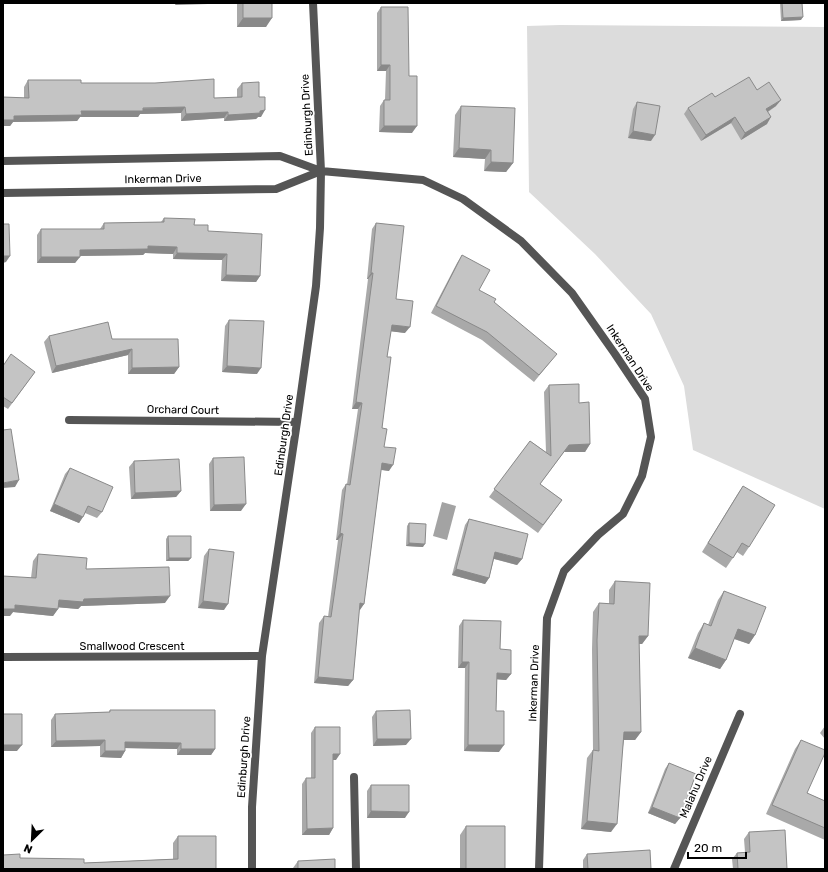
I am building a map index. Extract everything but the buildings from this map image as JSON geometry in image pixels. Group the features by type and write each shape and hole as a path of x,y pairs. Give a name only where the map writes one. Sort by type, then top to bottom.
{"street":[{"name":"Edinburgh Drive","path":"252,869 252,807 262,656 316,286 320,228 321,171 313,3"},
{"name":"Inkerman Drive","path":"3,161 280,156 321,171 424,180 463,199 521,240 572,293 644,398 650,437 642,476 624,514 598,535 564,571 547,618 539,869"},
{"name":"Inkerman Drive","path":"3,193 276,189 321,171"},
{"name":"Orchard Court","path":"69,420 297,422"},
{"name":"Smallwood Crescent","path":"3,657 262,656"},
{"name":"Malahu Drive","path":"674,869 740,714"},
{"path":"354,777 356,869"}],"shaded area":[{"path":"527,26 825,27 825,509 693,450 684,386 651,314 595,254 529,192"},
{"path":"442,502 456,506 447,540 433,536"}]}
